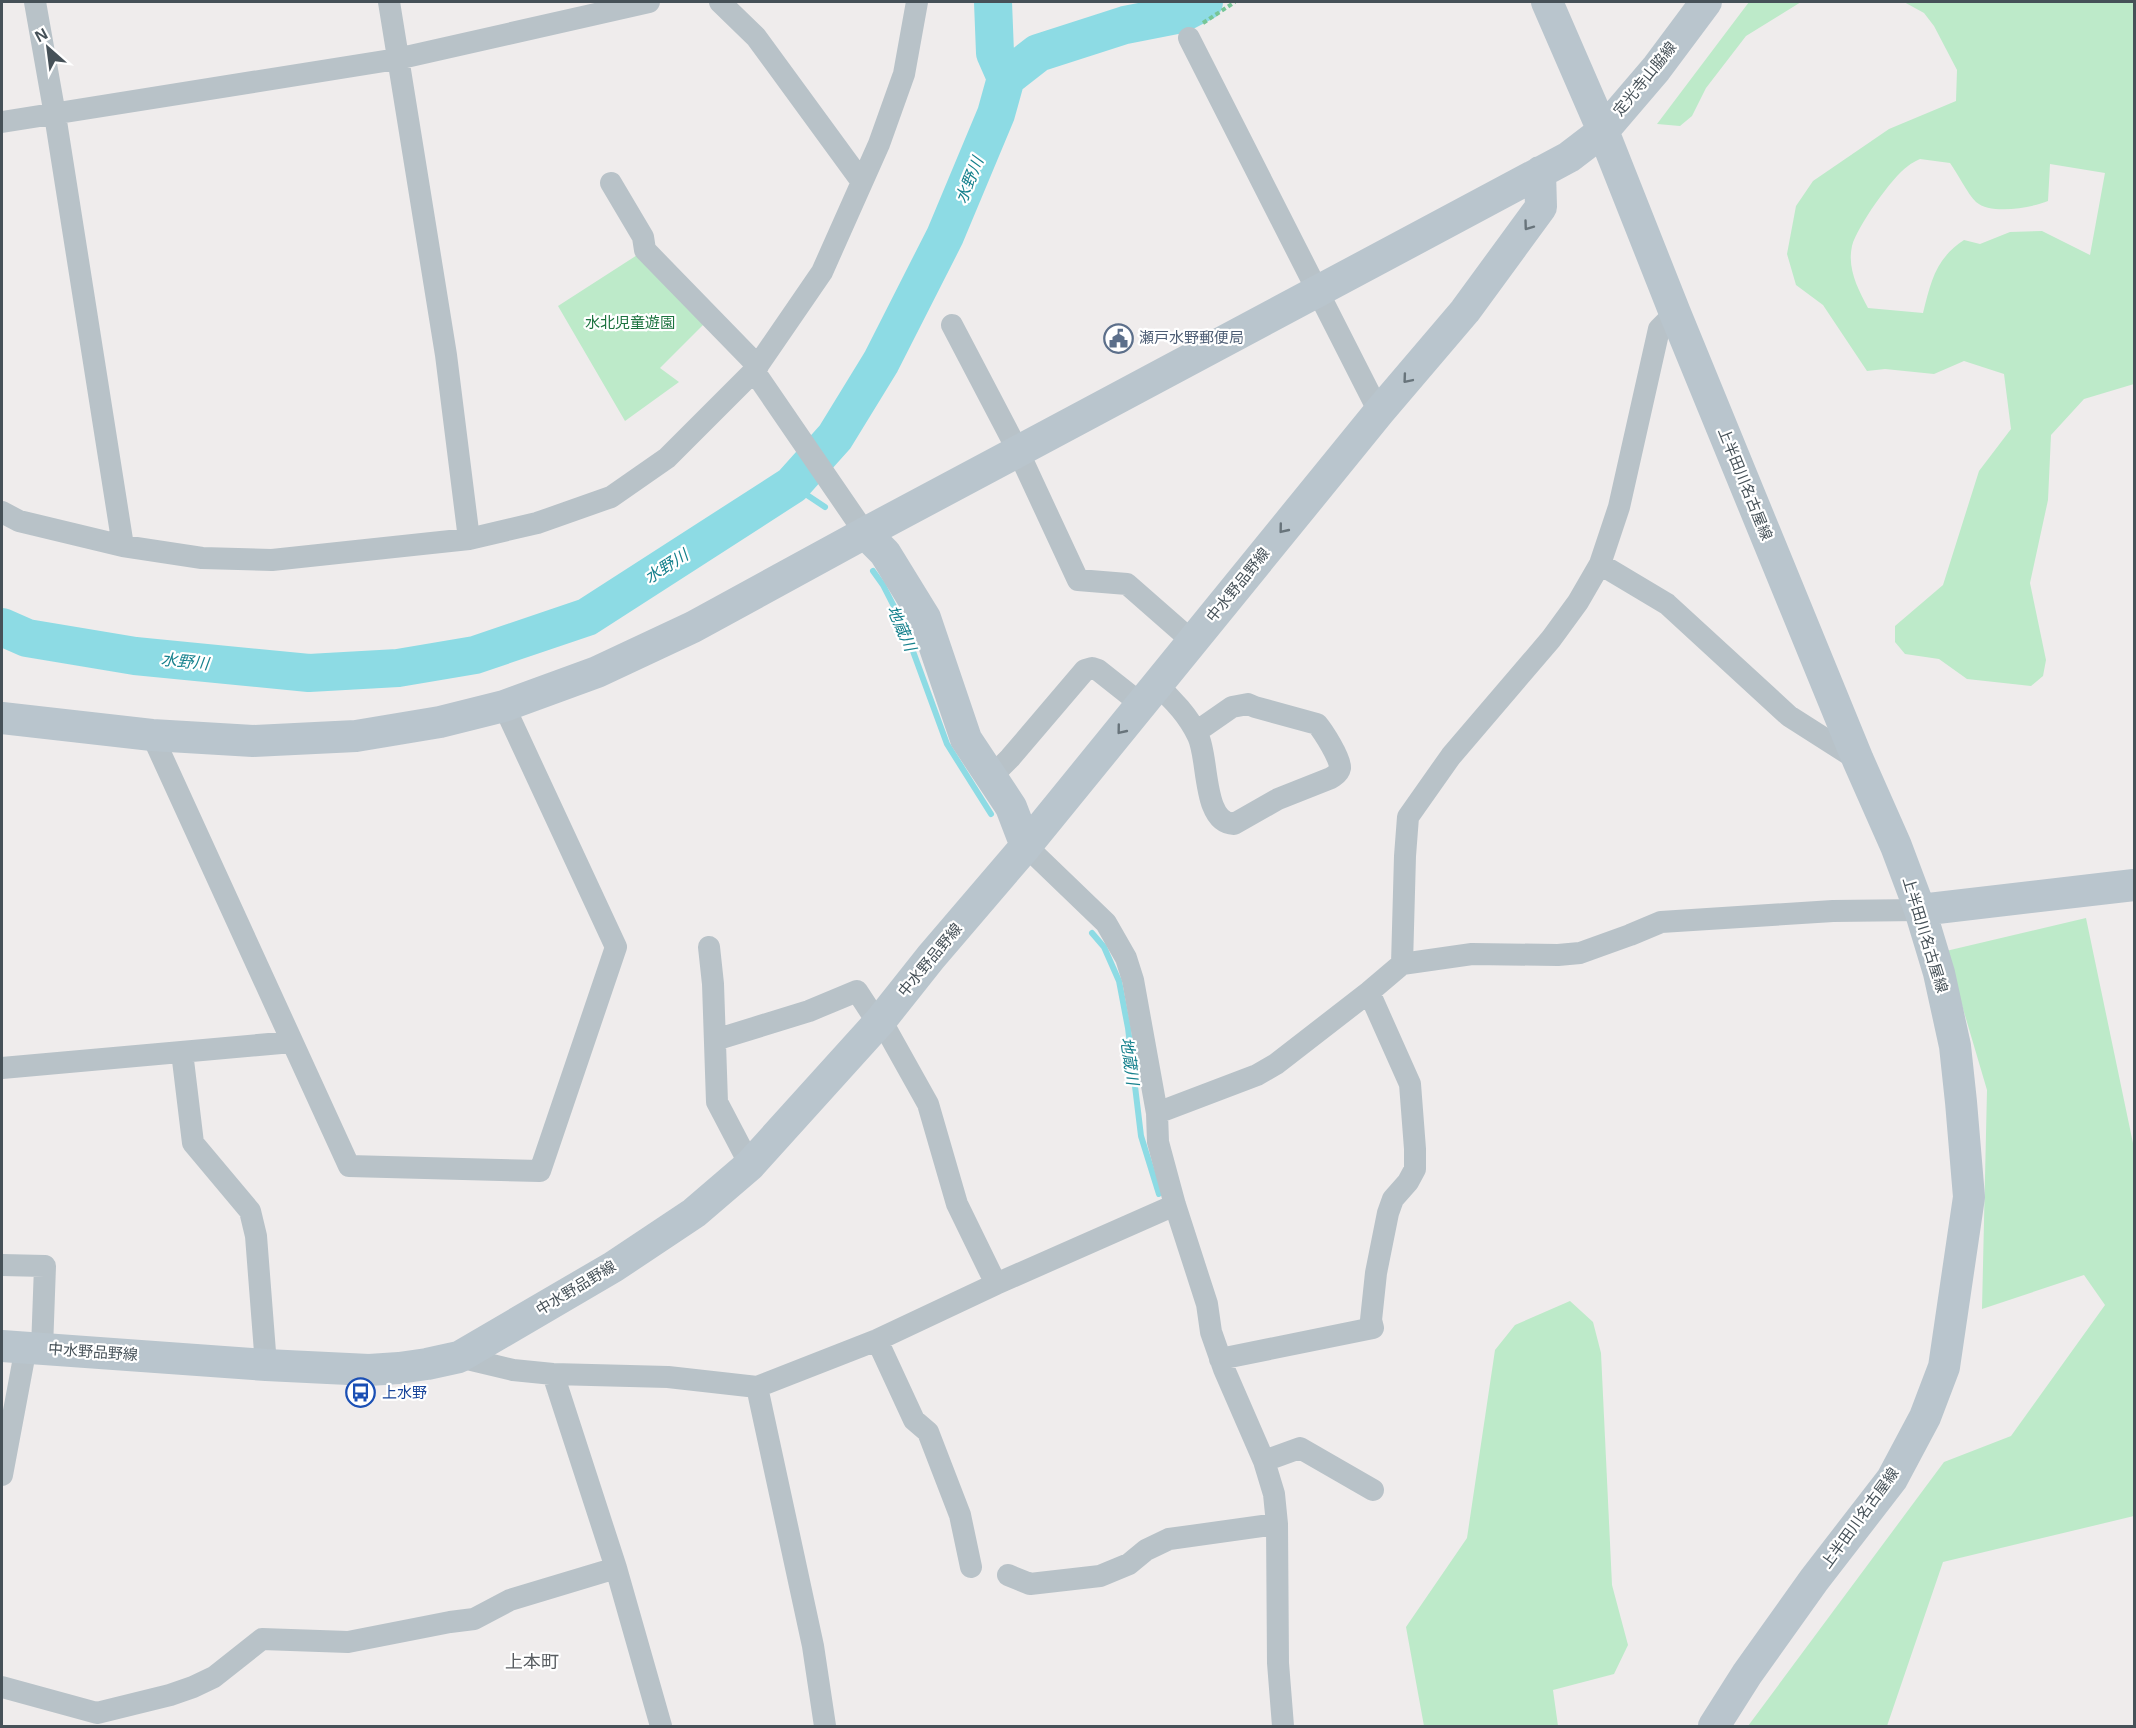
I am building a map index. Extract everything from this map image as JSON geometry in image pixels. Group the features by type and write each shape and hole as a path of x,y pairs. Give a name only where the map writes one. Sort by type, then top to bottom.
{"main road":[{"name":"定光寺山脇線","path":"1547,2 1603,130 1656,69 1706,2"},
{"path":"2,718 152,735 253,741 356,736 440,722 504,706 597,672 693,627 866,532 1569,157 1603,130"},
{"name":"上半田川名古屋線","path":"1603,130 1675,313 1858,760 1896,846 1920,910 1939,973 1955,1046 1969,1197 1944,1367 1925,1417 1892,1479 1814,1580 1747,1674 1714,1726"},
{"name":"中水野品野線","path":"23,1347 266,1365 389,1369 427,1364 459,1357 613,1267 694,1213 750,1165 881,1020 931,957 1026,846 1379,412 1465,311 1541,207 1540,172"},
{"path":"866,532 885,553 925,618 966,739 1011,807 1026,846"},
{"path":"1920,910 2134,885"}],"street":[{"path":"35,2 56,115 123,546"},
{"path":"389,2 446,355 469,539"},
{"path":"2,122 397,59 649,2"},
{"path":"720,2 756,37 862,182"},
{"path":"2,512 19,521 123,546 202,558 272,560 469,539 537,523 611,497 667,458 759,375 822,272 879,144 904,74 917,2"},
{"path":"1189,38 1379,412"},
{"path":"611,183 643,237 645,250 759,375 866,532"},
{"path":"1401,964 1408,817 1451,756 1551,639 1578,602 1600,564 1619,507 1659,329 1675,313"},
{"path":"952,325 1018,451 1078,580 1127,584 1192,641"},
{"path":"1600,564 1667,604 1789,716 1858,760"},
{"path":"989,773 1010,758 1084,670 1092,668 1149,695 1166,694 1200,739 1212,806 1227,824 1234,824 1278,799 1330,778 1338,774 1340,769 1340,761 1317,724 1248,704 1232,707 1196,732"},
{"path":"152,735 350,1166 540,1171 616,947 504,706"},
{"path":"1026,846 1106,923 1126,958 1133,980 1157,1113 1158,1142 1174,1204 1207,1304 1211,1332 1220,1359 1264,1461 1274,1494 1278,1663 1283,1726"},
{"path":"1157,1113 1257,1075 1276,1064 1369,992 1401,964 1472,954 1580,953 1661,922 1833,911 1920,910"},
{"path":"709,947 713,984 717,1102 750,1165"},
{"path":"715,1040 809,1011 857,991 872,1014 881,1020 928,1104 957,1204 996,1284"},
{"path":"1220,1359 1373,1328 1371,1320 1376,1273 1388,1214 1393,1199 1408,1182 1415,1169 1415,1149 1410,1084 1369,992"},
{"path":"2,1068 292,1042"},
{"path":"182,1052 193,1143 250,1211 256,1236 266,1365"},
{"path":"459,1357 513,1370 553,1374 668,1377 757,1387 877,1340 1174,1204"},
{"path":"2,1265 45,1266 23,1347 2,1475"},
{"path":"877,1340 914,1420 928,1432 960,1515 970,1567"},
{"path":"553,1374 616,1568 661,1726"},
{"path":"757,1387 813,1646 825,1726"},
{"path":"1264,1461 1300,1448 1373,1490"},
{"path":"1008,1575 1030,1584 1100,1576 1129,1564 1146,1550 1169,1539 1276,1524"},
{"path":"2,1687 98,1713 193,1687 214,1677 262,1639 348,1642 474,1619 510,1600 616,1568"}],"path":[{"path":"1189,38 1188,34 1195,28 1235,2"}],"green space":[{"path":"1749,2 1801,2 1746,36 1706,88 1692,116 1680,126 1657,124"},
{"path":"1904,2 2134,2 2134,384 2084,399 2051,435 2048,500 2030,583 2046,660 2043,676 2031,686 1967,679 1939,659 1905,654 1895,642 1895,626 1943,585 1979,471 2011,429 2004,374 1964,361 1934,374 1885,369 1867,371 1823,305 1796,285 1787,254 1796,206 1813,181 1889,129 1956,101 1957,70 1934,26 1924,13","holes":["1920,159 1950,163 1976,202 1983,206 2001,209 2022,208 2048,201 2050,164 2105,173 2090,255 2042,231 2010,232 1980,244 1964,240 1954,247 1940,263 1923,313 1868,308 1857,286 1851,263 1852,246 1861,227 1885,191 1911,164"]},
{"name":"水北児童遊園","path":"645,250 711,317 660,368 679,382 625,421 558,306"},
{"path":"2086,918 2134,1148 2134,1516 1943,1562 1887,1726 1748,1726 1944,1462 2011,1436 2105,1305 2084,1275 1982,1309 1987,1090 1946,951"},
{"path":"1570,1301 1593,1322 1601,1353 1612,1585 1628,1645 1614,1674 1553,1690 1558,1726 1424,1726 1406,1627 1467,1538 1495,1350 1515,1325"}],"waterway":[{"name":"水野川","path":"2,627 27,638 135,656 309,673 398,668 475,655 587,617 792,485 835,437 881,362 945,236 996,114 1006,78 995,53 993,2"},
{"path":"1006,78 1038,53 1125,25 1181,14 1204,2"},
{"name":"地蔵川","path":"792,485 825,507"},
{"name":"地蔵川","path":"873,571 883,585 903,624 947,744 991,814"},
{"name":"地蔵川","path":"1092,933 1104,947 1119,981 1128,1028 1141,1136 1159,1194"}],"place":[{"name":"瀬戸水野郵便局","path":"1118,338"},
{"name":"上水野","path":"361,1393"}],"district":[{"name":"上本町","path":"532,1662"}]}
